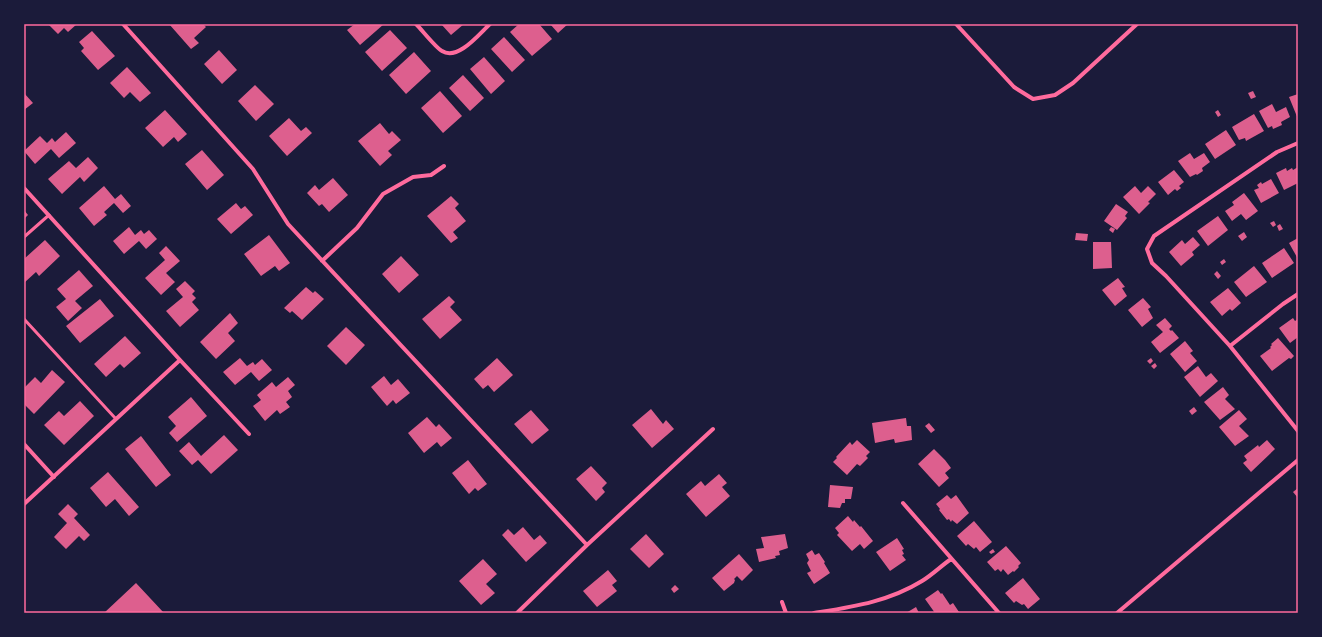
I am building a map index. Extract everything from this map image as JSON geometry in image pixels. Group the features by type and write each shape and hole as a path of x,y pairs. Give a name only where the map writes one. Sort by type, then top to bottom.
{"street":[{"path":"123,24 253,169 288,224 587,545"},
{"path":"416,24 442,51 451,54 461,50 490,24"},
{"path":"956,24 1014,87 1032,99 1055,95 1073,83 1137,24"},
{"path":"1298,143 1277,152 1154,236 1147,249 1152,263 1166,276 1230,346 1298,431"},
{"path":"322,261 357,228 383,194 413,177 430,175 444,166"},
{"path":"24,188 249,434"},
{"path":"1230,346 1298,294"},
{"path":"24,504 180,360"},
{"path":"517,613 587,545 713,429"},
{"path":"24,444 54,477"},
{"path":"1117,613 1298,460"},
{"path":"903,503 950,559 999,613"},
{"path":"814,613 865,604 893,596 922,581 950,559"},
{"path":"782,602 786,613"}],"lane":[{"path":"24,237 49,215"},
{"path":"24,319 116,419"}],"building":[{"path":"48,24 77,24 68,32 64,28 58,34"},
{"path":"169,24 203,24 206,27 194,38 199,43 191,49"},
{"path":"355,24 384,24 360,45 347,30"},
{"path":"441,24 464,24 451,35"},
{"path":"519,24 539,24 552,39 532,56 510,32"},
{"path":"550,24 568,24 558,33"},
{"path":"390,30 407,48 382,71 365,52"},
{"path":"92,31 115,56 98,70 81,51 84,48 79,42"},
{"path":"504,37 525,60 512,72 491,49"},
{"path":"219,50 237,70 222,84 204,64"},
{"path":"414,52 431,71 406,94 389,75"},
{"path":"484,57 505,81 491,94 470,69"},
{"path":"127,67 151,93 140,102 130,92 124,98 110,83"},
{"path":"463,75 484,98 470,111 449,88"},
{"path":"255,85 274,104 256,121 238,101"},
{"path":"440,91 462,116 443,133 421,108"},
{"path":"1253,91 1256,97 1251,99 1248,93"},
{"path":"24,93 33,103 24,110"},
{"path":"1298,94 1298,119 1289,97"},
{"path":"1272,104 1276,112 1286,107 1290,117 1281,122 1282,125 1273,129 1272,126 1268,128 1259,111"},
{"path":"165,110 187,134 178,142 174,137 163,147 145,128"},
{"path":"1218,110 1221,115 1218,117 1215,112"},
{"path":"1254,114 1264,131 1246,141 1245,138 1239,140 1232,127"},
{"path":"289,118 301,131 306,127 312,133 287,156 269,136"},
{"path":"380,123 389,134 392,131 401,140 388,151 392,155 380,166 358,141"},
{"path":"1226,130 1236,145 1215,159 1205,144"},
{"path":"66,132 76,143 59,158 51,149 35,164 24,151 40,136 47,143 52,138 55,142"},
{"path":"202,150 224,175 207,190 185,164"},
{"path":"1190,153 1194,159 1204,153 1210,162 1202,168 1203,171 1190,177 1178,161"},
{"path":"88,157 98,168 84,182 80,177 62,194 48,179 69,161 76,168"},
{"path":"1298,167 1298,183 1284,190 1276,173 1286,168 1287,171"},
{"path":"1174,170 1184,182 1179,186 1181,188 1177,191 1175,189 1168,195 1158,182"},
{"path":"333,178 348,195 329,212 322,204 319,206 307,193 315,185 319,190"},
{"path":"1271,179 1279,193 1261,203 1254,190 1259,188 1257,185 1261,182 1262,184"},
{"path":"104,186 115,199 121,194 131,206 123,213 114,203 104,212 107,215 94,226 79,208"},
{"path":"1135,186 1141,193 1148,186 1156,194 1148,202 1150,203 1139,214 1123,197"},
{"path":"1244,193 1258,211 1246,220 1241,214 1232,221 1225,211 1234,205 1232,202"},
{"path":"451,196 459,204 455,208 466,221 453,232 458,238 451,243 427,216"},
{"path":"236,203 241,209 245,206 253,215 231,234 217,219"},
{"path":"1116,204 1128,212 1125,216 1127,218 1117,230 1104,221"},
{"path":"24,210 28,215 24,219"},
{"path":"1218,216 1228,230 1208,246 1197,231"},
{"path":"1274,221 1276,225 1273,227 1270,223"},
{"path":"1280,224 1283,229 1279,231 1277,226"},
{"path":"129,227 135,235 141,230 144,234 149,230 157,239 146,249 139,241 124,254 113,241"},
{"path":"1111,227 1115,229 1113,233 1109,230"},
{"path":"1244,232 1247,237 1242,241 1238,236"},
{"path":"1076,233 1088,234 1087,241 1075,240"},
{"path":"269,235 290,263 279,271 275,266 261,276 244,254"},
{"path":"1193,237 1200,245 1192,252 1194,255 1181,266 1169,252 1182,240 1185,244"},
{"path":"1298,238 1298,259 1289,243"},
{"path":"45,240 60,256 39,276 36,272 24,283 24,259"},
{"path":"1093,242 1111,242 1112,268 1093,269"},
{"path":"166,246 180,261 166,273 175,282 161,295 145,278 165,260 159,253"},
{"path":"1284,248 1294,263 1272,278 1262,263"},
{"path":"401,256 419,275 399,293 382,274"},
{"path":"1224,259 1226,262 1222,265 1220,262"},
{"path":"1254,266 1267,282 1246,297 1234,282"},
{"path":"79,270 93,286 75,301 82,308 68,321 56,307 66,299 57,289"},
{"path":"1217,271 1221,276 1218,279 1214,274"},
{"path":"1118,278 1125,287 1122,288 1127,296 1115,306 1102,290"},
{"path":"185,281 195,291 192,294 196,298 192,302 199,310 180,327 166,311 183,297 176,289"},
{"path":"306,287 313,293 315,291 324,299 302,320 292,311 290,313 284,308"},
{"path":"1228,288 1241,303 1232,311 1230,309 1222,316 1210,302"},
{"path":"449,296 455,302 450,307 462,320 440,339 422,319"},
{"path":"1143,298 1151,307 1148,309 1153,318 1142,327 1128,310"},
{"path":"100,299 114,316 80,343 66,326"},
{"path":"230,313 238,323 228,333 235,341 216,359 200,342"},
{"path":"1165,318 1172,326 1169,329 1171,331 1172,330 1179,338 1160,353 1151,342 1163,332 1156,325"},
{"path":"1293,318 1295,321 1298,319 1298,337 1290,343 1279,328"},
{"path":"346,327 365,345 346,365 327,346"},
{"path":"125,336 141,353 124,368 120,364 106,377 94,364"},
{"path":"1278,338 1294,356 1272,371 1260,356 1271,348 1271,344"},
{"path":"1185,341 1193,351 1190,353 1197,361 1185,372 1170,354"},
{"path":"240,358 247,366 253,362 255,365 262,359 272,370 259,381 251,372 235,385 223,372"},
{"path":"497,358 513,375 494,392 488,385 483,389 474,379"},
{"path":"1151,358 1153,361 1150,364 1147,361"},
{"path":"1155,363 1157,366 1154,369 1151,366"},
{"path":"1198,366 1206,377 1211,373 1218,381 1200,397 1184,377"},
{"path":"52,370 65,382 34,414 24,404 24,388 35,377 41,383"},
{"path":"384,376 391,385 398,379 410,393 396,404 393,400 387,406 371,387"},
{"path":"288,377 295,385 288,391 292,397 286,402 290,407 280,414 277,410 265,421 253,406 261,400 257,395 272,382 276,387"},
{"path":"1223,387 1229,395 1225,399 1235,409 1220,420 1204,402"},
{"path":"191,397 207,416 177,442 169,433 176,426 168,417"},
{"path":"80,401 94,416 64,445 44,425 59,411 64,416"},
{"path":"1194,407 1197,411 1192,415 1189,411"},
{"path":"651,409 663,424 666,420 674,429 652,448 632,425"},
{"path":"531,410 549,430 532,444 514,424"},
{"path":"1239,410 1247,419 1239,426 1249,436 1235,446 1219,427"},
{"path":"427,417 436,427 439,424 452,438 441,447 437,442 424,453 408,433"},
{"path":"906,418 907,426 911,426 912,440 895,443 894,439 875,443 872,423"},
{"path":"929,423 935,430 931,433 925,426"},
{"path":"224,435 238,450 211,474 198,460 192,465 179,451 189,442 201,456"},
{"path":"141,436 171,475 156,487 125,449"},
{"path":"857,440 870,452 866,456 868,458 860,466 857,464 847,475 833,462 850,442 852,445"},
{"path":"1267,440 1275,449 1251,472 1243,463 1247,460 1244,456"},
{"path":"934,449 951,468 945,473 949,478 939,487 918,464"},
{"path":"468,460 487,484 478,491 475,488 469,494 452,473"},
{"path":"591,466 607,483 602,488 605,492 596,501 576,479"},
{"path":"108,472 139,507 129,516 115,499 106,507 90,488"},
{"path":"719,474 727,483 722,487 730,496 706,517 686,494 701,481 705,486"},
{"path":"830,485 853,487 851,499 845,499 845,503 842,503 840,508 828,507"},
{"path":"1298,488 1298,498 1293,492"},
{"path":"947,495 951,499 956,495 969,513 957,524 952,520 951,522 949,519 947,520 936,504"},
{"path":"68,504 78,514 74,518 90,535 84,541 79,536 66,549 54,537 67,523 58,514"},
{"path":"848,516 853,522 854,520 860,527 861,526 873,541 864,549 860,544 852,551 837,535 839,533 835,528"},
{"path":"974,521 992,542 980,552 976,547 974,549 968,544 966,546 957,536"},
{"path":"523,527 534,540 540,535 547,543 526,562 502,535 508,529 514,535"},
{"path":"646,534 664,554 649,568 630,549"},
{"path":"785,534 788,548 779,551 780,555 775,556 776,558 759,562 756,549 764,548 761,537"},
{"path":"897,538 904,549 902,550 904,554 902,555 906,560 890,571 876,552"},
{"path":"1006,546 1021,563 1014,572 1013,571 1008,575 1003,569 1001,572 998,569 995,571 987,562"},
{"path":"993,549 995,552 991,554 989,552"},
{"path":"812,550 815,555 819,553 830,573 814,584 807,573 811,571 807,563 809,560 806,554"},
{"path":"739,554 753,570 742,581 737,576 734,579 734,583 724,591 712,578"},
{"path":"483,559 497,574 486,584 495,593 481,605 459,581"},
{"path":"608,570 617,581 612,585 617,591 597,607 583,591"},
{"path":"1023,578 1040,599 1028,609 1024,604 1022,605 1016,601 1014,603 1005,593"},
{"path":"136,583 164,613 104,613"},
{"path":"675,585 679,589 674,593 671,589"},
{"path":"938,590 941,594 942,593 950,605 953,603 959,612 935,613 925,599"},
{"path":"916,607 919,613 906,613"}]}
